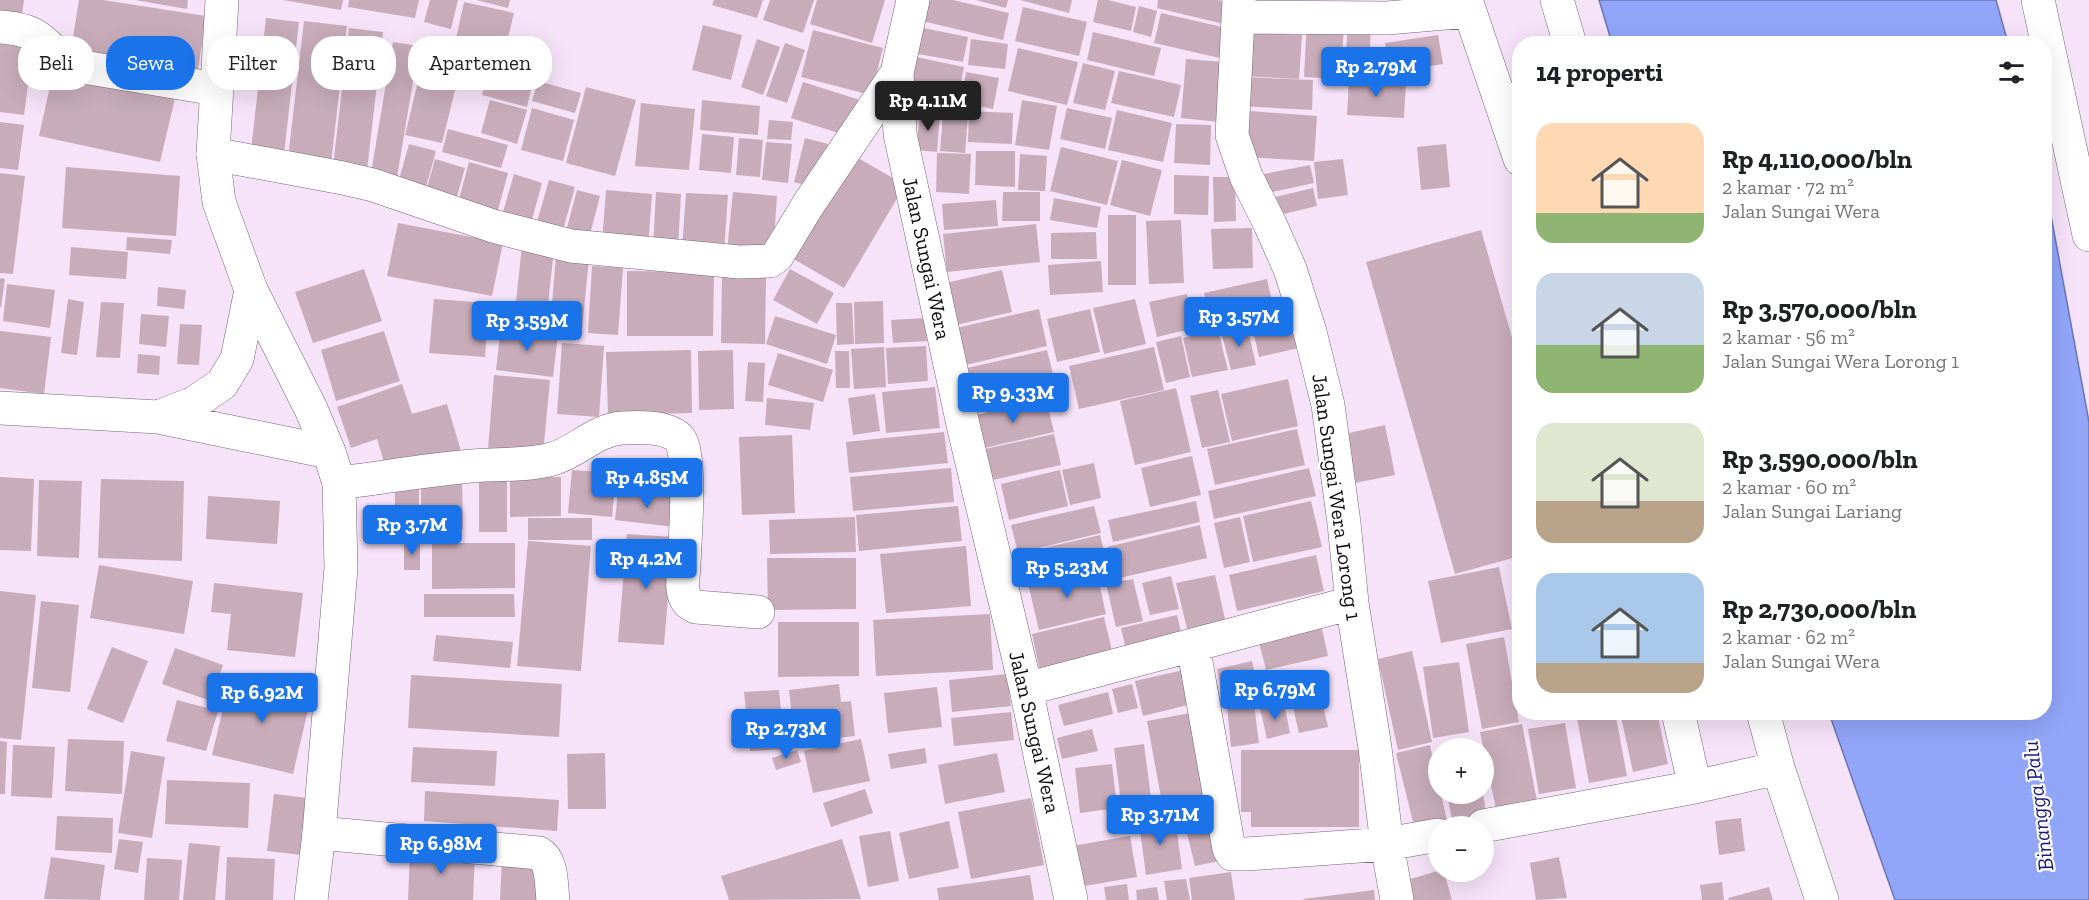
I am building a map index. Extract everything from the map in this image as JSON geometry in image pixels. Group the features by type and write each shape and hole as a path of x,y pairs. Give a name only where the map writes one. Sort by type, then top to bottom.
{"street":[{"path":"220,36 222,0"},
{"name":"Jalan Sungai Wera","path":"912,0 897,73 902,142 964,429 1026,689 1071,900"},
{"path":"1557,0 1568,36"},
{"path":"2038,0 2046,36"},
{"path":"1238,8 1387,18 1467,6 1512,136"},
{"name":"Jalan Sungai Wera Lorong 1","path":"1238,8 1232,135 1246,176 1290,269 1310,332 1328,405 1352,603 1397,900"},
{"path":"0,27 19,29 33,34 44,42 58,58 77,66 207,88"},
{"path":"2052,65 2089,235"},
{"path":"213,154 373,185 493,226 571,246 740,262 762,262 770,261 783,249 808,205 897,73"},
{"path":"216,90 213,154 219,202 251,290 311,409 339,483 341,568 319,833 311,900"},
{"path":"158,417 194,403 222,384 237,359 251,290"},
{"path":"0,408 158,417 329,452"},
{"path":"339,483 463,466 510,465 552,459 576,449 597,434 620,428 648,428 670,432 678,436 686,452 683,586 685,598 688,603 696,607 758,612"},
{"path":"1026,689 1352,603"},
{"path":"1193,645 1229,849 1232,854 1387,844 1428,837"},
{"path":"1680,720 1695,787"},
{"path":"1765,720 1778,768 1822,900"},
{"path":"1494,824 1695,787 1778,768"},
{"path":"319,833 539,853 549,864 553,900"}],"water":[{"path":"1599,0 1996,0 2006,36 1610,36"},
{"name":"Binangga Palu","path":"2052,221 2089,422 2089,900 1895,900 1831,720 2052,720"}],"building":[{"path":"0,0 24,0 21,22 0,20"},
{"path":"79,0 103,0 206,16 198,70 195,70 195,36 106,36 106,56 94,54 94,36 73,36"},
{"path":"135,0 188,0 187,9"},
{"path":"283,0 343,0 341,10"},
{"path":"349,0 419,0 415,18 348,7"},
{"path":"430,0 458,0 451,29 424,22"},
{"path":"476,0 510,0 508,8"},
{"path":"714,0 763,0 757,18 712,5"},
{"path":"770,0 814,0 803,33 763,20"},
{"path":"817,0 885,0 872,43 810,24"},
{"path":"927,0 953,0 1009,13 1003,40 922,21"},
{"path":"976,0 1008,0 1006,8"},
{"path":"1020,0 1072,0 1069,13"},
{"path":"1098,0 1108,0 1136,7 1131,31 1093,22"},
{"path":"1158,0 1218,0 1233,3 1228,25 1157,8"},
{"path":"464,2 514,13 508,36 457,36"},
{"path":"1139,6 1157,11 1151,37 1133,32"},
{"path":"1023,7 1087,22 1079,56 1015,41"},
{"path":"1161,13 1231,29 1224,59 1154,43"},
{"path":"266,18 299,22 297,36 264,36"},
{"path":"1307,19 1344,21 1341,79 1304,77"},
{"path":"304,21 347,26 346,36 311,36 311,90 340,90 331,163 288,158 296,90 299,90 299,64"},
{"path":"1348,22 1371,23 1369,70 1345,69"},
{"path":"703,25 742,35 731,80 692,70"},
{"path":"349,28 383,32 383,36 348,36"},
{"path":"923,28 968,37 963,62 918,54"},
{"path":"813,30 883,48 871,95 801,77"},
{"path":"1093,32 1161,48 1154,76 1087,60"},
{"path":"1243,32 1302,35 1299,79 1242,76"},
{"path":"1438,35 1443,64 1389,73 1385,43"},
{"path":"757,39 780,47 763,95 741,87"},
{"path":"971,39 1008,44 1005,69 968,65"},
{"path":"396,42 408,44 408,90 412,90 397,177 371,173 385,90 396,90"},
{"path":"785,43 805,50 787,103 766,96"},
{"path":"0,44 18,46 18,90 27,90 24,115 0,112"},
{"path":"1018,48 1078,62 1067,105 1008,91"},
{"path":"916,57 964,67 956,107 907,98"},
{"path":"1186,59 1224,62 1219,122 1181,118"},
{"path":"1083,63 1115,71 1105,110 1073,103"},
{"path":"1119,71 1181,85 1174,117 1111,103"},
{"path":"966,72 999,78 993,109 961,102"},
{"path":"94,77 106,79 106,90 157,90 176,94 160,162 39,136 49,90 94,90"},
{"path":"1242,77 1313,80 1312,110 1241,106"},
{"path":"1349,78 1406,81 1404,118 1347,115"},
{"path":"803,82 863,101 851,137 791,118"},
{"path":"552,85 581,93 575,113 532,101 535,90 552,90"},
{"path":"586,87 636,100 615,176 566,163"},
{"path":"258,90 291,90 284,154 251,150"},
{"path":"342,90 376,90 367,170 333,166"},
{"path":"416,90 455,90 442,143 405,135"},
{"path":"483,90 531,90 527,107 482,95"},
{"path":"490,100 527,110 517,144 481,133"},
{"path":"702,100 760,106 758,135 700,130"},
{"path":"1022,100 1057,106 1049,150 1015,145"},
{"path":"641,103 695,109 689,170 635,166"},
{"path":"532,108 574,120 563,161 521,150"},
{"path":"1067,108 1112,118 1105,149 1060,139"},
{"path":"1117,110 1172,123 1163,162 1108,150"},
{"path":"969,111 1013,113 1012,144 968,142"},
{"path":"1249,111 1317,116 1314,161 1246,157"},
{"path":"920,113 940,114 937,152 916,150"},
{"path":"943,114 968,116 965,153 940,151"},
{"path":"769,120 793,122 791,140 767,139"},
{"path":"0,122 24,125 18,170 0,168"},
{"path":"1176,124 1211,125 1210,165 1174,163"},
{"path":"448,129 508,145 501,168 442,152"},
{"path":"702,134 734,137 731,173 699,170"},
{"path":"739,138 763,140 760,177 736,175"},
{"path":"805,138 828,144 816,188 794,182"},
{"path":"766,142 792,144 788,183 762,180"},
{"path":"409,144 436,151 424,194 397,187"},
{"path":"1446,144 1450,187 1421,190 1417,147"},
{"path":"1061,147 1118,161 1107,205 1050,191"},
{"path":"976,151 1015,151 1015,187 975,185"},
{"path":"937,153 971,154 969,194 936,192"},
{"path":"851,154 905,185 844,288 790,257"},
{"path":"1020,154 1047,156 1045,191 1018,190"},
{"path":"435,159 465,168 454,207 424,199"},
{"path":"1343,159 1348,195 1318,199 1314,162"},
{"path":"1122,160 1162,170 1150,216 1110,205"},
{"path":"469,162 508,173 495,221 456,210"},
{"path":"1310,165 1314,183 1268,193 1264,174"},
{"path":"66,167 180,176 176,236 62,228"},
{"path":"0,173 25,176 13,274 0,273"},
{"path":"514,174 542,183 530,227 501,219"},
{"path":"1174,175 1209,176 1208,215 1174,214"},
{"path":"1213,177 1235,177 1236,221 1214,222"},
{"path":"549,180 575,187 561,237 535,229"},
{"path":"1313,188 1317,206 1275,216 1271,198"},
{"path":"577,190 600,196 588,242 565,235"},
{"path":"606,190 652,194 648,247 602,243"},
{"path":"656,192 681,194 678,248 653,247"},
{"path":"733,192 777,196 773,255 727,251"},
{"path":"1003,192 1040,192 1040,221 1002,221"},
{"path":"686,193 728,195 724,251 682,249"},
{"path":"1054,198 1101,207 1097,228 1050,220"},
{"path":"996,200 998,226 944,230 942,204"},
{"path":"1108,215 1136,215 1136,285 1108,285"},
{"path":"1181,220 1184,283 1149,284 1146,221"},
{"path":"398,223 503,243 492,296 387,276"},
{"path":"1036,224 1040,262 947,272 943,234"},
{"path":"1252,228 1253,268 1213,269 1211,229"},
{"path":"1481,230 1512,337 1512,558 1455,574 1366,262"},
{"path":"1096,232 1097,259 1051,259 1051,233"},
{"path":"127,237 172,240 170,254 126,250"},
{"path":"522,246 554,249 546,323 514,320"},
{"path":"71,247 128,252 126,279 69,275"},
{"path":"556,256 589,259 582,329 550,327"},
{"path":"1101,261 1103,292 1050,295 1048,265"},
{"path":"592,266 623,268 618,335 588,333"},
{"path":"364,269 382,321 313,343 295,292"},
{"path":"790,269 834,293 817,324 773,300"},
{"path":"1002,270 1012,312 947,327 937,285"},
{"path":"627,271 714,272 713,336 627,336"},
{"path":"722,273 766,273 765,344 721,343"},
{"path":"0,278 5,279 1,307 0,307"},
{"path":"1267,279 1275,314 1213,328 1204,293"},
{"path":"7,284 55,290 50,328 3,321"},
{"path":"158,287 186,290 184,309 157,306"},
{"path":"1187,294 1195,328 1157,337 1149,302"},
{"path":"68,299 84,302 77,355 61,353"},
{"path":"434,299 489,303 485,357 429,353"},
{"path":"1135,299 1146,344 1104,354 1093,308"},
{"path":"883,301 884,343 855,344 854,302"},
{"path":"101,302 124,303 120,358 96,357"},
{"path":"836,303 852,303 854,344 837,345"},
{"path":"1039,309 1047,346 961,366 952,329"},
{"path":"1090,309 1100,352 1057,362 1047,319"},
{"path":"141,314 169,316 166,347 139,344"},
{"path":"775,316 836,335 827,364 766,344"},
{"path":"1292,316 1299,348 1259,357 1252,325"},
{"path":"926,318 927,341 893,343 891,320"},
{"path":"180,324 202,325 199,365 177,364"},
{"path":"1247,325 1256,365 1231,370 1221,331"},
{"path":"501,327 558,334 553,377 496,370"},
{"path":"1218,330 1228,370 1192,377 1183,338"},
{"path":"0,331 51,337 44,394 0,388"},
{"path":"384,331 400,381 336,401 321,350"},
{"path":"1181,336 1190,377 1166,383 1156,342"},
{"path":"562,343 604,346 599,417 557,414"},
{"path":"926,346 928,381 888,384 886,348"},
{"path":"884,347 886,387 854,389 851,349"},
{"path":"1154,347 1164,390 1079,409 1069,366"},
{"path":"691,350 692,413 608,415 606,352"},
{"path":"733,350 734,409 699,410 698,351"},
{"path":"1047,350 1057,390 966,410 958,370"},
{"path":"835,351 849,351 850,388 836,388"},
{"path":"778,353 833,370 823,402 768,385"},
{"path":"138,354 160,356 159,375 137,373"},
{"path":"748,362 765,363 763,402 745,401"},
{"path":"494,375 550,380 543,454 488,449"},
{"path":"1288,379 1298,426 1232,441 1221,394"},
{"path":"402,384 412,414 447,404 461,451 387,472 377,439 351,448 337,407"},
{"path":"935,387 940,428 886,433 882,392"},
{"path":"1176,388 1191,452 1135,465 1120,401"},
{"path":"1218,390 1230,442 1202,448 1190,396"},
{"path":"875,394 880,431 853,435 848,398"},
{"path":"767,398 814,403 810,430 765,425"},
{"path":"1046,399 1054,432 980,449 972,416"},
{"path":"1385,425 1395,475 1350,484 1340,435"},
{"path":"1297,429 1305,465 1215,485 1207,449"},
{"path":"944,432 948,463 849,473 846,442"},
{"path":"1054,434 1061,465 988,481 980,450"},
{"path":"792,435 795,513 742,515 739,437"},
{"path":"1192,456 1201,495 1150,507 1141,468"},
{"path":"1094,463 1101,498 1070,505 1062,470"},
{"path":"951,468 954,502 853,511 850,477"},
{"path":"1309,468 1316,496 1214,519 1208,491"},
{"path":"572,470 616,473 612,517 568,513"},
{"path":"1060,470 1068,506 1009,520 1001,484"},
{"path":"479,476 507,476 507,532 479,532"},
{"path":"0,477 34,479 31,551 0,550"},
{"path":"421,477 462,477 463,529 421,529"},
{"path":"510,477 561,477 561,516 510,517"},
{"path":"101,479 184,481 182,561 98,558"},
{"path":"39,480 82,481 79,558 37,556"},
{"path":"395,487 419,487 419,532 395,532"},
{"path":"618,491 678,498 675,527 615,520"},
{"path":"208,496 280,501 277,544 206,539"},
{"path":"1196,501 1200,522 1113,542 1108,520"},
{"path":"1311,501 1322,547 1253,562 1243,516"},
{"path":"958,506 962,541 859,551 856,515"},
{"path":"1094,506 1101,533 1018,553 1011,525"},
{"path":"855,517 856,552 770,554 769,520"},
{"path":"1240,517 1250,562 1224,568 1214,523"},
{"path":"528,518 592,518 592,540 528,540"},
{"path":"1200,525 1207,558 1115,579 1107,547"},
{"path":"627,534 673,537 664,645 618,642"},
{"path":"1100,535 1107,564 1028,581 1022,553"},
{"path":"404,541 420,541 420,570 404,570"},
{"path":"528,541 591,546 581,671 517,666"},
{"path":"432,543 515,543 515,588 432,589"},
{"path":"966,546 971,606 886,613 880,554"},
{"path":"1316,555 1324,591 1237,611 1229,575"},
{"path":"767,558 856,558 856,609 768,610"},
{"path":"99,565 193,581 184,634 90,618"},
{"path":"1499,567 1512,629 1441,643 1428,581"},
{"path":"1096,569 1106,614 1039,630 1028,584"},
{"path":"1215,575 1227,628 1189,637 1176,583"},
{"path":"1171,576 1179,609 1150,615 1142,583"},
{"path":"1133,579 1143,621 1116,627 1106,584"},
{"path":"214,583 303,593 295,657 227,650 231,614 211,612"},
{"path":"0,591 36,595 21,740 0,738"},
{"path":"424,594 514,594 515,617 424,617"},
{"path":"41,601 79,605 70,692 32,688"},
{"path":"990,614 993,670 876,676 873,620"},
{"path":"1177,615 1184,645 1128,658 1121,628"},
{"path":"1104,617 1113,655 1040,672 1032,634"},
{"path":"1320,620 1328,656 1266,670 1257,634"},
{"path":"778,622 859,622 859,676 778,677"},
{"path":"436,635 513,642 510,668 433,661"},
{"path":"1504,637 1512,682 1512,720 1519,720 1519,722 1482,729 1466,644"},
{"path":"112,647 148,661 123,723 87,709"},
{"path":"175,648 223,665 211,701 162,684"},
{"path":"1412,651 1431,738 1428,738 1428,743 1398,750 1378,659"},
{"path":"1252,661 1260,696 1225,705 1217,669"},
{"path":"1459,662 1469,732 1433,738 1423,667"},
{"path":"1188,669 1196,703 1143,716 1135,681"},
{"path":"1007,674 1011,706 952,712 949,680"},
{"path":"231,675 312,693 293,774 212,755"},
{"path":"411,675 562,684 559,737 408,728"},
{"path":"839,684 841,702 851,701 855,736 795,743 789,690"},
{"path":"1132,684 1138,708 1118,713 1112,689"},
{"path":"937,687 942,727 888,733 884,693"},
{"path":"779,690 785,749 750,751 744,692"},
{"path":"1108,692 1113,714 1064,726 1058,705"},
{"path":"1321,696 1328,727 1299,733 1292,703"},
{"path":"177,700 218,711 206,751 166,741"},
{"path":"1284,703 1290,733 1267,739 1260,708"},
{"path":"1254,704 1259,743 1231,747 1227,707"},
{"path":"1011,712 1014,740 954,746 951,718"},
{"path":"1190,713 1206,795 1162,803 1147,721"},
{"path":"1577,720 1616,720 1627,776 1589,783"},
{"path":"1622,720 1659,720 1668,764 1633,772"},
{"path":"1565,723 1576,788 1539,794 1528,729"},
{"path":"1522,724 1539,811 1498,819 1494,800 1494,738 1481,738 1480,732"},
{"path":"1092,729 1098,751 1062,759 1057,738"},
{"path":"68,739 124,741 122,794 65,791"},
{"path":"861,739 870,781 813,793 804,751"},
{"path":"0,741 7,742 5,794 0,794"},
{"path":"1144,744 1153,813 1123,817 1114,748"},
{"path":"13,745 55,747 52,798 11,796"},
{"path":"1428,745 1428,804 1443,804 1446,816 1428,816 1428,831 1416,834 1396,753"},
{"path":"413,747 497,751 495,786 411,782"},
{"path":"925,748 927,763 891,769 888,754"},
{"path":"797,750 801,762 776,770 772,758"},
{"path":"1241,750 1359,750 1359,827 1251,827 1251,812 1241,812"},
{"path":"131,751 165,757 152,838 118,833"},
{"path":"605,753 606,809 568,809 567,754"},
{"path":"997,753 1005,792 945,804 938,765"},
{"path":"1112,764 1117,808 1080,813 1075,768"},
{"path":"167,780 250,783 248,828 165,824"},
{"path":"865,789 873,813 831,827 823,803"},
{"path":"425,791 559,800 557,831 424,821"},
{"path":"274,794 316,799 310,856 267,851"},
{"path":"1031,798 1044,865 971,879 958,812"},
{"path":"1449,804 1485,804 1487,816 1451,816"},
{"path":"1206,807 1219,861 1195,866 1182,813"},
{"path":"57,816 113,818 112,853 55,850"},
{"path":"1175,818 1182,869 1146,875 1139,823"},
{"path":"1741,818 1745,851 1719,855 1715,821"},
{"path":"949,821 959,868 909,879 899,833"},
{"path":"890,831 899,881 868,887 859,836"},
{"path":"1130,836 1137,877 1079,887 1072,846"},
{"path":"119,839 143,842 138,873 114,869"},
{"path":"842,839 861,899 729,900 721,876"},
{"path":"189,843 220,846 215,900 183,900"},
{"path":"410,849 475,851 473,900 408,900"},
{"path":"51,857 105,865 100,900 44,899"},
{"path":"227,857 275,859 273,900 225,900"},
{"path":"502,857 538,859 536,900 500,900"},
{"path":"1559,857 1567,898 1536,900 1530,863"},
{"path":"147,858 182,860 179,900 144,900"},
{"path":"1231,872 1235,900 1192,900 1189,878"},
{"path":"1428,874 1428,882 1447,882 1452,900 1413,900 1407,880"},
{"path":"1030,875 1034,900 939,900 937,888"},
{"path":"1186,879 1190,900 1167,900 1164,881"},
{"path":"1722,882 1724,900 1702,900 1700,885"},
{"path":"1127,884 1129,900 1106,900 1104,887"},
{"path":"1157,887 1159,900 1137,900 1136,890"},
{"path":"1769,887 1773,900 1729,900 1728,898"},
{"path":"1374,890 1375,900 1303,899"}]}
